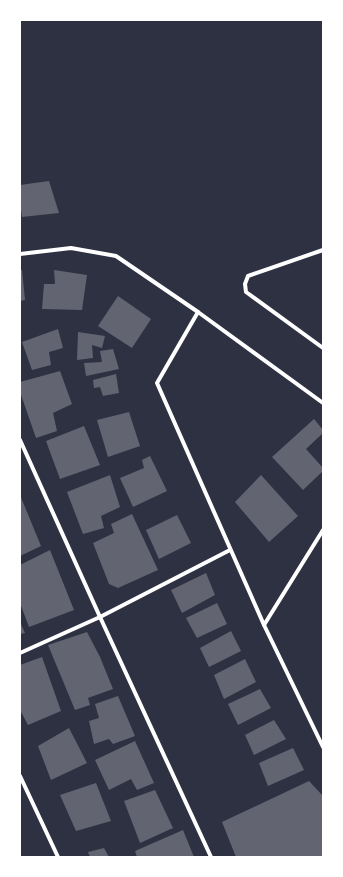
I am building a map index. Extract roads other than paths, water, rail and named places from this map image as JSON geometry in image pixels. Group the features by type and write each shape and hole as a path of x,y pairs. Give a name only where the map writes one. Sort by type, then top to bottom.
{"street":[{"path":"20,254 71,248 116,256 198,312 323,403"},
{"path":"323,250 248,276 245,284 246,292 323,348"},
{"path":"198,312 156,383 264,625 323,747"},
{"path":"20,440 211,857"},
{"path":"264,625 323,530"},
{"path":"20,653 100,617 230,550"},
{"path":"20,776 58,857"}]}
